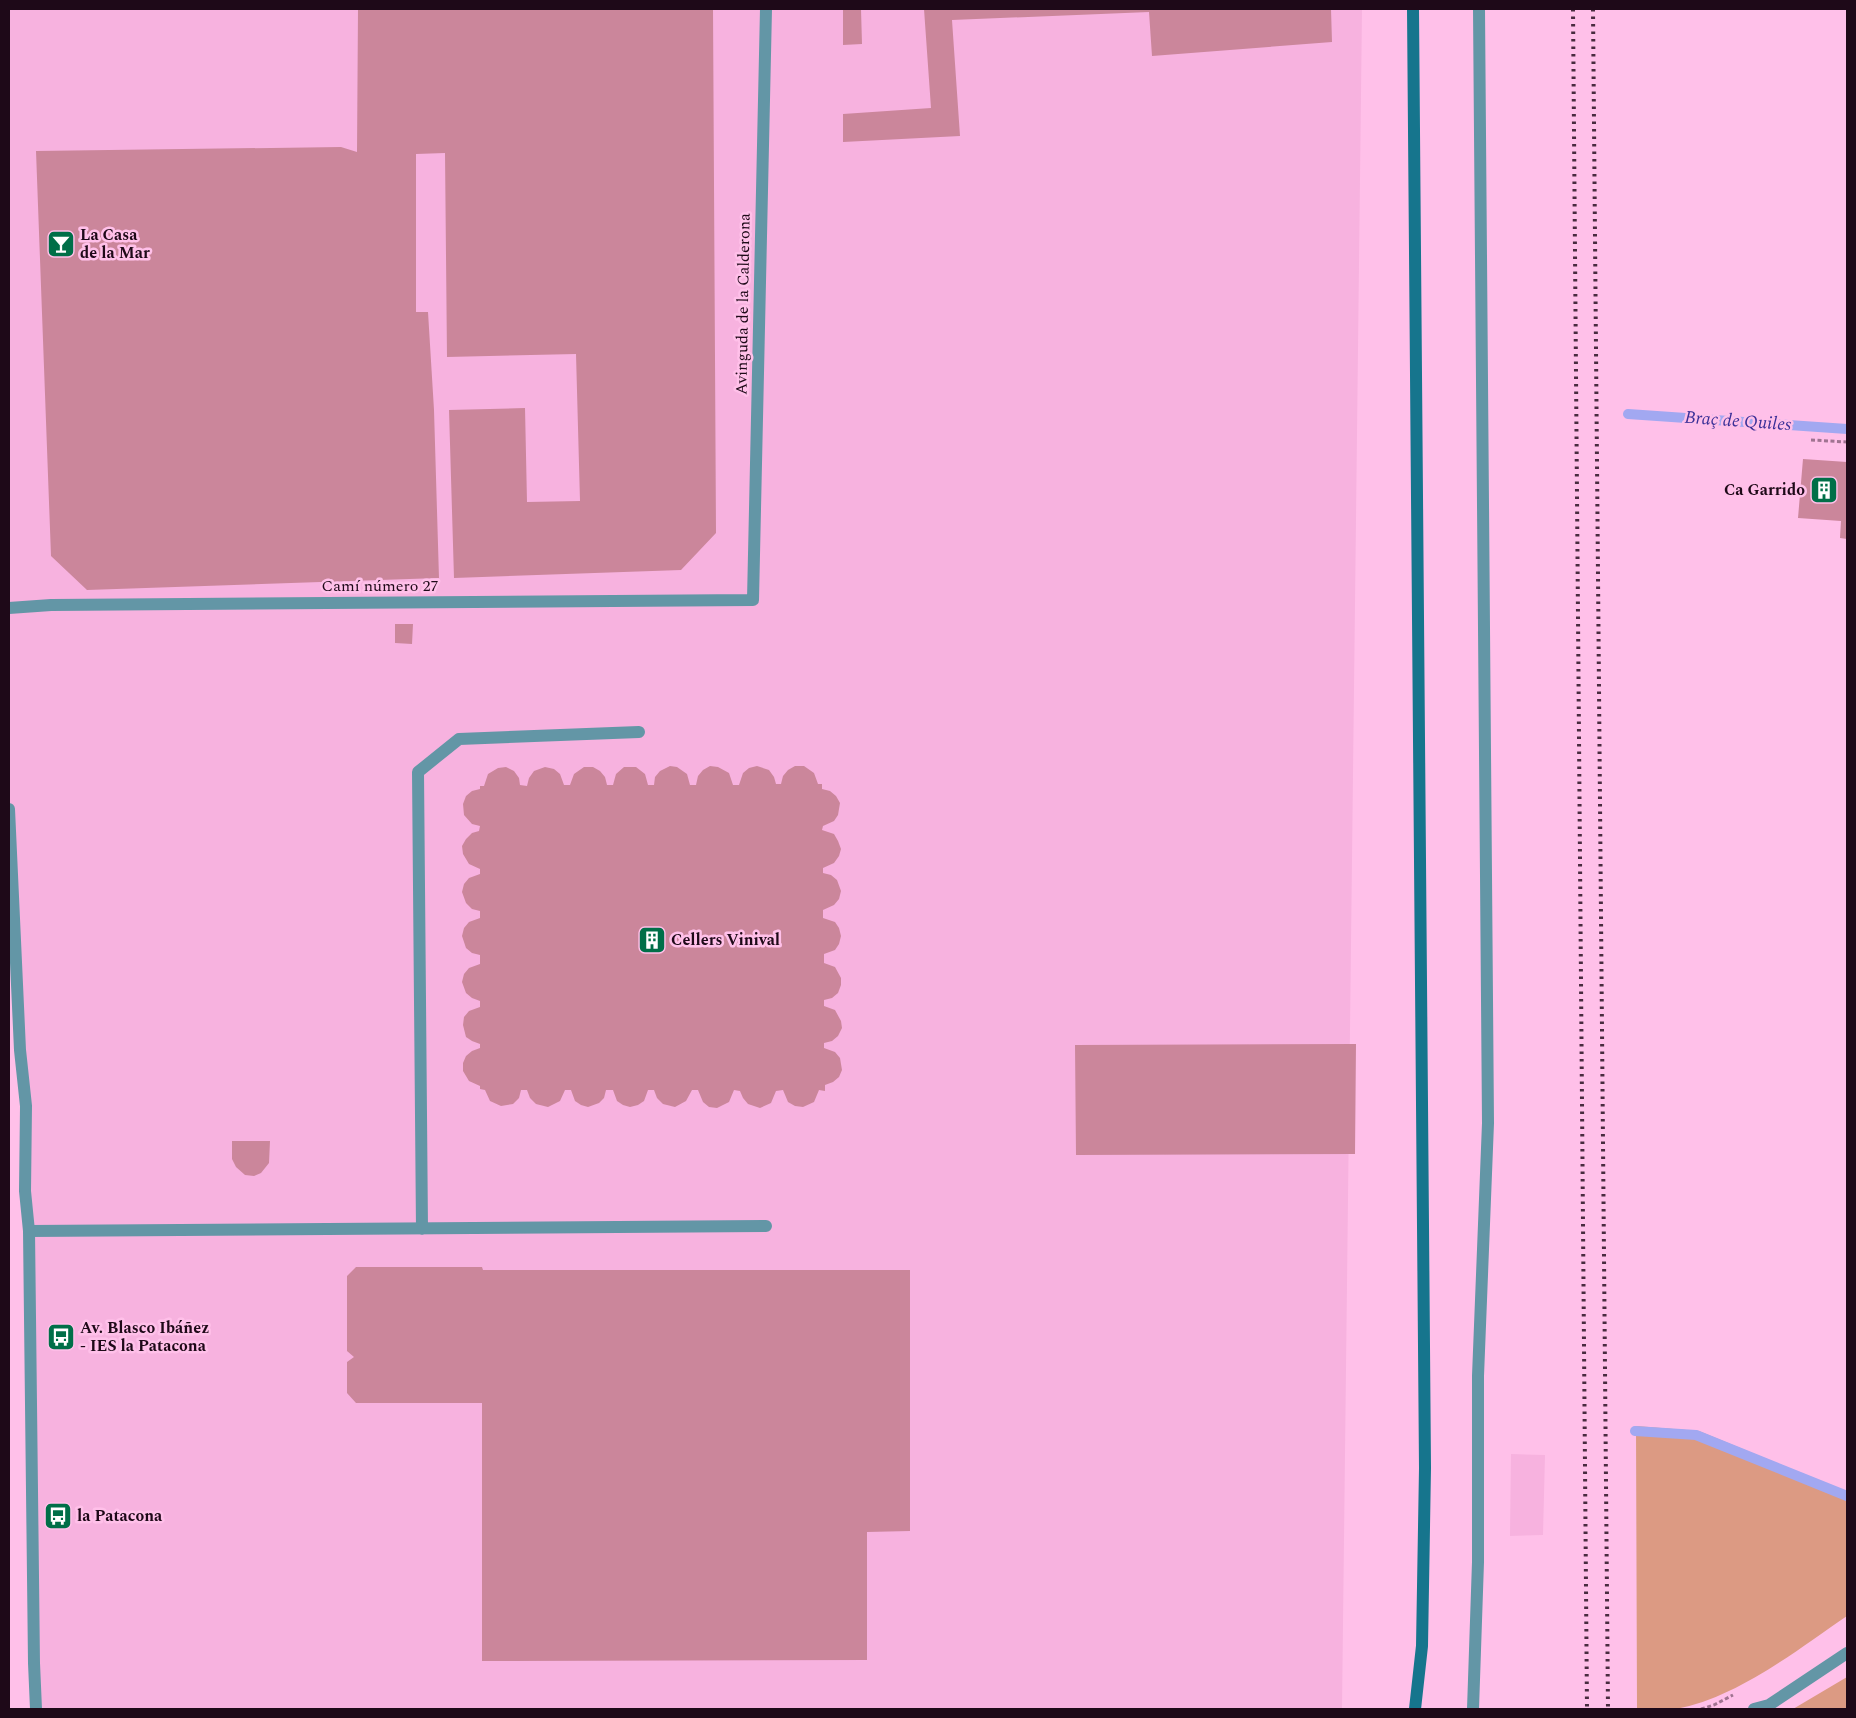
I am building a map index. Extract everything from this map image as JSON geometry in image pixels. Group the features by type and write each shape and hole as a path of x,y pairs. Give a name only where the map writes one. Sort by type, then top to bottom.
{"main road":[{"path":"1413,9 1425,1458 1422,1646 1415,1709"}],"street":[{"name":"Avinguda de la Calderona","path":"752,600 766,9"},
{"path":"1473,1709 1478,1562 1478,1376 1488,1123 1478,9"},
{"name":"Camí número 27","path":"9,608 51,605 752,600"},
{"path":"422,1229 418,772 459,740 639,732"},
{"path":"9,809 14,1051 26,1106 25,1191 30,1231 36,1709"},
{"path":"30,1231 766,1226"},
{"path":"1754,1709 1769,1705 1847,1653"}],"path":[{"path":"1811,440 1847,442"}],"shaded area":[{"path":"9,9 1362,9 1342,1709 36,1709 29,1231 9,809"},
{"path":"1636,1426 1699,1431 1847,1492 1847,1616 1744,1684 1721,1695 1676,1709 1637,1709"},
{"path":"1511,1454 1545,1455 1543,1535 1510,1536"},
{"path":"1847,1677 1847,1709 1793,1709"}],"building":[{"path":"358,9 713,9 716,533 681,570 454,578 449,410 525,408 527,502 580,501 576,354 447,357 445,153 416,154 416,312 428,312 434,410 439,578 87,590 51,556 36,151 341,147 357,152"},
{"path":"843,9 861,9 862,44 843,45"},
{"path":"924,9 1331,9 1332,42 1152,56 1149,12 952,20 960,136 843,142 843,114 931,108"},
{"name":"Ca Garrido","path":"1803,459 1847,462 1847,539 1840,538 1841,521 1798,518"},
{"path":"395,624 413,624 412,644 395,643"},
{"name":"Cellers Vinival","path":"670,766 677,767 687,774 690,785 696,785 698,776 710,766 718,767 729,773 733,785 739,785 743,773 749,768 757,766 769,770 776,784 781,784 783,776 788,770 795,766 804,766 814,773 818,784 822,784 822,789 830,791 840,803 838,815 834,821 823,826 822,830 834,834 841,849 834,863 823,868 823,873 831,875 837,880 841,891 839,899 834,905 823,910 823,918 835,922 841,936 835,950 824,954 824,963 835,967 841,978 838,993 832,998 824,1000 824,1006 835,1010 841,1021 842,1028 838,1036 832,1041 824,1043 824,1048 835,1052 840,1058 842,1070 839,1077 825,1085 825,1091 819,1090 814,1102 803,1107 795,1106 788,1102 783,1090 776,1091 771,1103 760,1108 748,1104 740,1091 734,1090 729,1102 717,1108 709,1107 703,1102 698,1090 692,1090 686,1101 675,1107 663,1104 657,1098 654,1090 648,1090 644,1101 630,1107 617,1101 613,1090 606,1090 604,1098 599,1103 588,1107 575,1101 571,1090 565,1090 560,1101 548,1107 536,1104 530,1098 527,1090 521,1090 519,1098 513,1104 501,1106 490,1101 485,1090 480,1089 480,1086 469,1081 463,1071 463,1063 466,1056 480,1048 480,1044 466,1037 463,1025 464,1017 469,1011 480,1007 480,1001 466,993 462,982 464,974 469,968 480,964 480,955 472,953 466,948 462,936 464,928 469,922 480,918 480,911 472,909 466,903 462,892 464,884 469,878 480,874 480,869 469,864 463,854 462,846 466,839 472,833 479,831 480,826 472,824 464,815 463,804 466,796 472,791 480,789 480,786 484,786 488,774 498,768 506,767 514,771 519,778 520,785 527,786 529,778 534,771 545,767 554,769 560,774 564,785 570,785 574,774 584,767 593,767 605,777 607,785 613,785 616,774 624,767 636,767 645,774 648,785 654,785 655,777 660,771"},
{"path":"1356,1044 1355,1154 1076,1155 1075,1045"},
{"path":"232,1141 270,1141 269,1163 261,1173 254,1176 245,1175 236,1167 232,1159"},
{"path":"356,1267 482,1267 483,1270 910,1270 910,1531 867,1532 867,1660 482,1661 482,1403 356,1403 347,1393 347,1362 354,1357 347,1351 347,1276"}],"waterway":[{"name":"Braç de Quiles","path":"1628,414 1847,429"},
{"path":"1635,1431 1696,1435 1847,1496"}],"railway":[{"path":"1573,9 1587,1709"},
{"path":"1593,9 1608,1709"}],"place":[{"name":"La Casa de la Mar","path":"61,244"},
{"name":"Ca Garrido","path":"1824,490"},
{"name":"Cellers Vinival","path":"652,940"},
{"name":"Av. Blasco Ibáñez - IES la Patacona","path":"61,1337"},
{"name":"la Patacona","path":"58,1516"}]}
